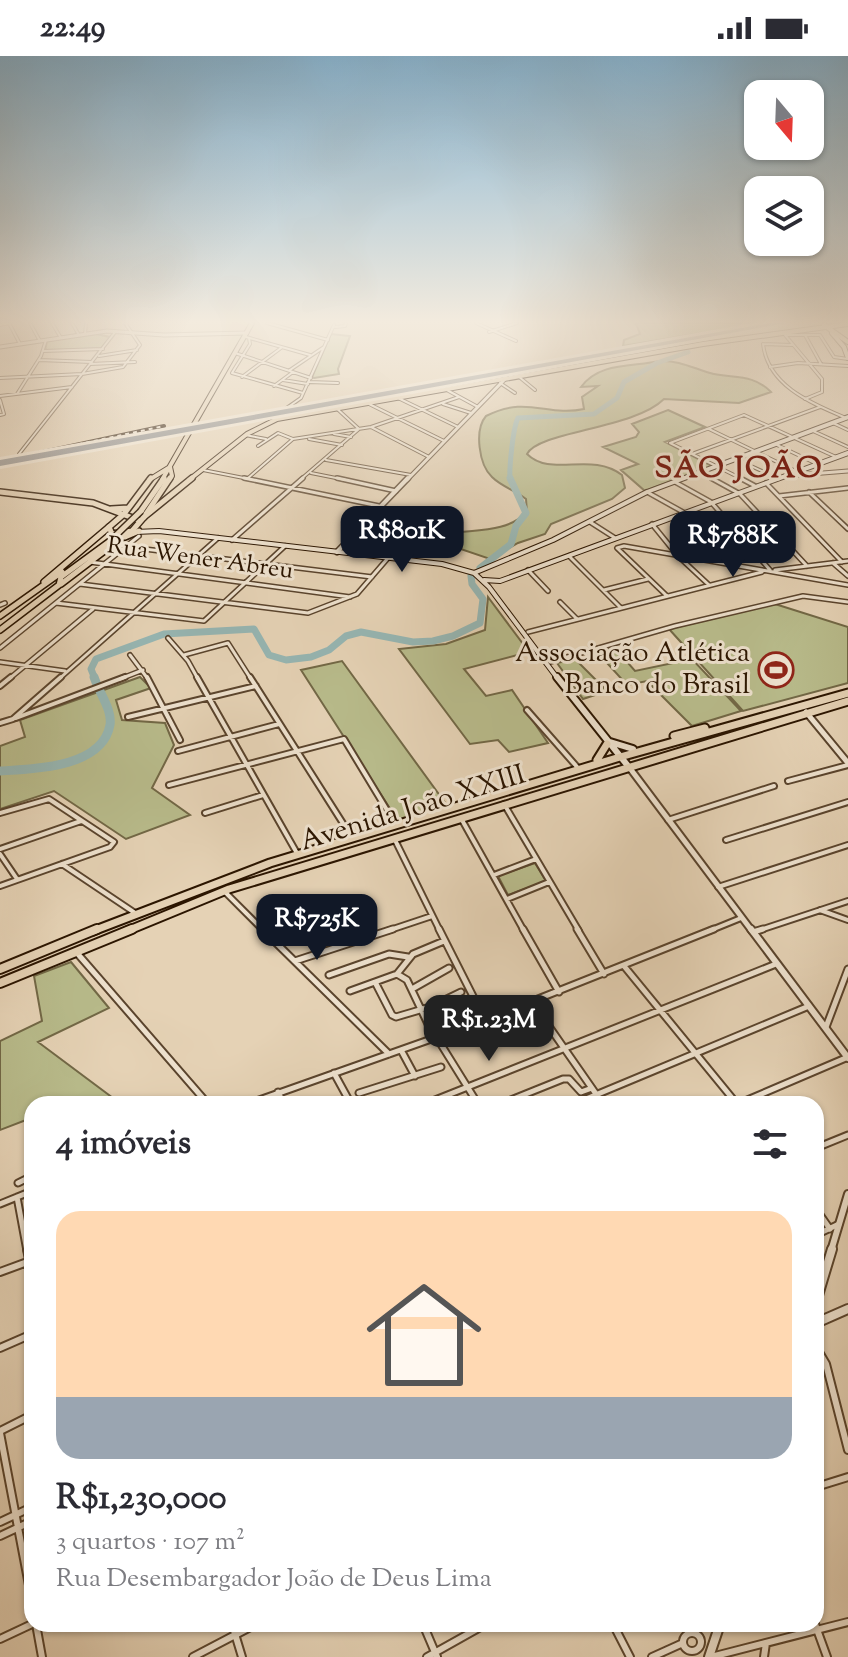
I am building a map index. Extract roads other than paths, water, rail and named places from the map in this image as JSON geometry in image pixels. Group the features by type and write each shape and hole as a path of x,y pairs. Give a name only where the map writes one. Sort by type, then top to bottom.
{"main road":[{"path":"0,630 90,562 138,513 170,467 209,398"},
{"path":"203,470 198,469 244,432 281,416 390,398"},
{"path":"370,401 391,398"},
{"path":"117,520 132,517 203,470 245,435 264,424 335,407"},
{"path":"476,572 590,522 647,492 847,418"},
{"path":"487,581 500,581 848,453"},
{"path":"0,616 128,533 151,478 170,467"},
{"path":"0,493 88,502 132,517"},
{"path":"0,493 94,506 117,520"},
{"path":"111,509 138,513 160,530"},
{"path":"44,585 51,574 124,514 138,513"},
{"path":"109,527 112,534 139,534"},
{"path":"110,543 160,530 338,552"},
{"path":"233,539 389,557 476,572 495,588 609,744 633,749"},
{"path":"59,585 61,577 73,566"},
{"path":"487,581 628,766"},
{"path":"495,588 500,581"},
{"name":"Avenida João XXIII","path":"0,978 15,963 246,871 516,790 618,755 848,693"},
{"name":"Avenida João XXIII","path":"0,978 75,952 226,890 848,701"},
{"path":"736,723 742,731"},
{"path":"583,768 597,760 698,729 723,727 729,731 728,735"},
{"path":"597,760 609,744"},
{"path":"516,790 517,795 524,798"},
{"path":"502,794 506,803"},
{"path":"279,873 272,871 272,866 298,855"},
{"path":"226,890 253,876 253,873 246,871"}],"street":[{"path":"0,398 2,415"},
{"path":"19,454 64,398"},
{"path":"281,416 281,412 301,398"},
{"path":"397,398 458,427"},
{"path":"258,446 273,434 280,433 293,439 371,427 457,398"},
{"path":"460,398 478,407"},
{"path":"338,552 485,398"},
{"path":"801,398 847,418"},
{"path":"803,400 808,398"},
{"path":"370,401 444,441"},
{"path":"441,404 471,413"},
{"path":"335,407 359,429"},
{"path":"692,454 820,407"},
{"path":"755,486 670,443 747,416 836,457"},
{"path":"833,423 848,430"},
{"path":"264,424 269,425 273,434"},
{"path":"371,427 429,457"},
{"path":"707,428 804,475"},
{"path":"233,539 359,429"},
{"path":"813,431 848,447"},
{"path":"332,433 351,437"},
{"path":"245,435 266,439"},
{"path":"304,438 342,445"},
{"path":"247,479 293,439"},
{"path":"777,445 817,464"},
{"path":"326,460 411,475"},
{"path":"738,460 780,478 848,471"},
{"path":"203,470 379,506"},
{"path":"311,473 396,491"},
{"path":"701,473 738,492 807,566"},
{"path":"675,482 711,502 769,571"},
{"path":"766,483 842,562"},
{"path":"779,496 848,488"},
{"path":"841,489 848,495"},
{"path":"647,492 682,513 728,565"},
{"path":"809,492 848,529"},
{"path":"590,522 615,538"},
{"path":"652,524 678,556 709,585"},
{"path":"0,648 139,534"},
{"path":"13,719 219,538"},
{"path":"110,543 372,577"},
{"path":"56,603 195,622 206,620 285,546"},
{"path":"667,596 616,549 624,546 848,585"},
{"path":"568,555 621,608"},
{"path":"80,584 304,613 353,597 389,557"},
{"path":"528,632 769,571 848,561"},
{"name":"Rua Wener Abreu","path":"90,562 353,597"},
{"path":"833,563 848,576"},
{"path":"528,570 548,591"},
{"path":"604,590 648,579"},
{"path":"550,662 675,626 803,596 848,602"},
{"path":"560,602 577,619"},
{"path":"0,605 5,603"},
{"path":"0,686 93,609"},
{"path":"168,638 184,655 298,855"},
{"path":"184,655 228,643 353,838"},
{"path":"130,655 143,670 180,740"},
{"path":"0,662 65,671"},
{"path":"0,723 143,670"},
{"path":"128,717 256,686"},
{"path":"527,710 583,768"},
{"path":"788,781 848,764 806,712"},
{"path":"178,751 279,724"},
{"path":"169,785 344,739 396,826"},
{"path":"628,766 848,1057 757,1096"},
{"path":"668,820 774,786"},
{"path":"205,813 263,795"},
{"path":"0,813 49,799 111,839 114,844 0,886"},
{"path":"726,840 848,802"},
{"path":"506,803 604,974"},
{"path":"460,818 559,992"},
{"path":"17,879 0,852 82,821"},
{"path":"394,838 485,1020"},
{"path":"718,887 845,846 848,853"},
{"path":"494,875 536,859"},
{"path":"62,864 135,913"},
{"path":"507,899 549,882"},
{"path":"226,890 389,1054"},
{"path":"753,932 848,901"},
{"path":"818,910 848,920"},
{"path":"295,961 432,916"},
{"path":"268,1096 485,1020 741,918"},
{"path":"329,975 389,954 408,957 444,941"},
{"path":"75,952 201,1096"},
{"path":"350,991 397,974 408,957"},
{"path":"445,1096 776,963"},
{"path":"624,966 732,1096"},
{"path":"412,989 430,983 449,968"},
{"path":"826,1029 848,969"},
{"path":"397,974 405,978 412,989 429,1026"},
{"path":"375,982 393,1016 420,1010 461,992"},
{"path":"532,1002 596,1094"},
{"path":"592,1096 809,1006"},
{"path":"437,1038 473,1096"},
{"path":"401,1050 415,1076"},
{"path":"359,1093 441,1067"},
{"path":"334,1073 347,1096"},
{"path":"521,1096 563,1079 569,1079 581,1092 592,1088"},
{"path":"278,1092 280,1096"},
{"path":"824,1145 848,1135"},
{"path":"18,1183 24,1180"},
{"path":"0,1204 24,1194"},
{"path":"824,1275 848,1194"},
{"path":"17,1197 24,1229"},
{"path":"824,1220 830,1229"},
{"path":"824,1232 839,1224"},
{"path":"0,1272 24,1263"},
{"path":"824,1320 848,1309"},
{"path":"0,1348 24,1338"},
{"path":"824,1361 848,1450"},
{"path":"24,1419 0,1432 24,1559"},
{"path":"824,1484 848,1477"},
{"path":"0,1522 24,1511"},
{"path":"0,1536 24,1524"},
{"path":"824,1626 848,1622"},
{"path":"0,1639 24,1628"},
{"path":"36,1632 42,1657"},
{"path":"234,1632 242,1657"},
{"path":"193,1657 241,1632"},
{"path":"426,1632 436,1655"},
{"path":"427,1657 436,1655 473,1632"},
{"path":"617,1632 630,1657"},
{"path":"710,1657 718,1632"},
{"path":"710,1657 800,1632"},
{"path":"818,1632 827,1657"},
{"path":"652,1657 683,1643"},
{"path":"764,1657 766,1643"}],"waterway":[{"path":"510,478 514,430 518,418 594,414 617,398"},
{"path":"480,568 511,544 516,526 526,513 510,478"},
{"path":"95,679 91,669 96,659 164,634 254,629 269,655 286,660 311,657 329,650 346,636 361,632 413,642 453,636 480,623 483,599 472,584 471,576"},
{"path":"94,677 97,685"},
{"path":"0,771 47,767 80,758 94,750 104,739 110,725 109,711 99,689"}],"railway":[{"path":"0,461 164,426"}],"place":[{"name":"Associação Atlética Banco do Brasil","path":"776,670"}],"district":[{"name":"SÃO JOÃO","path":"739,469"}]}
